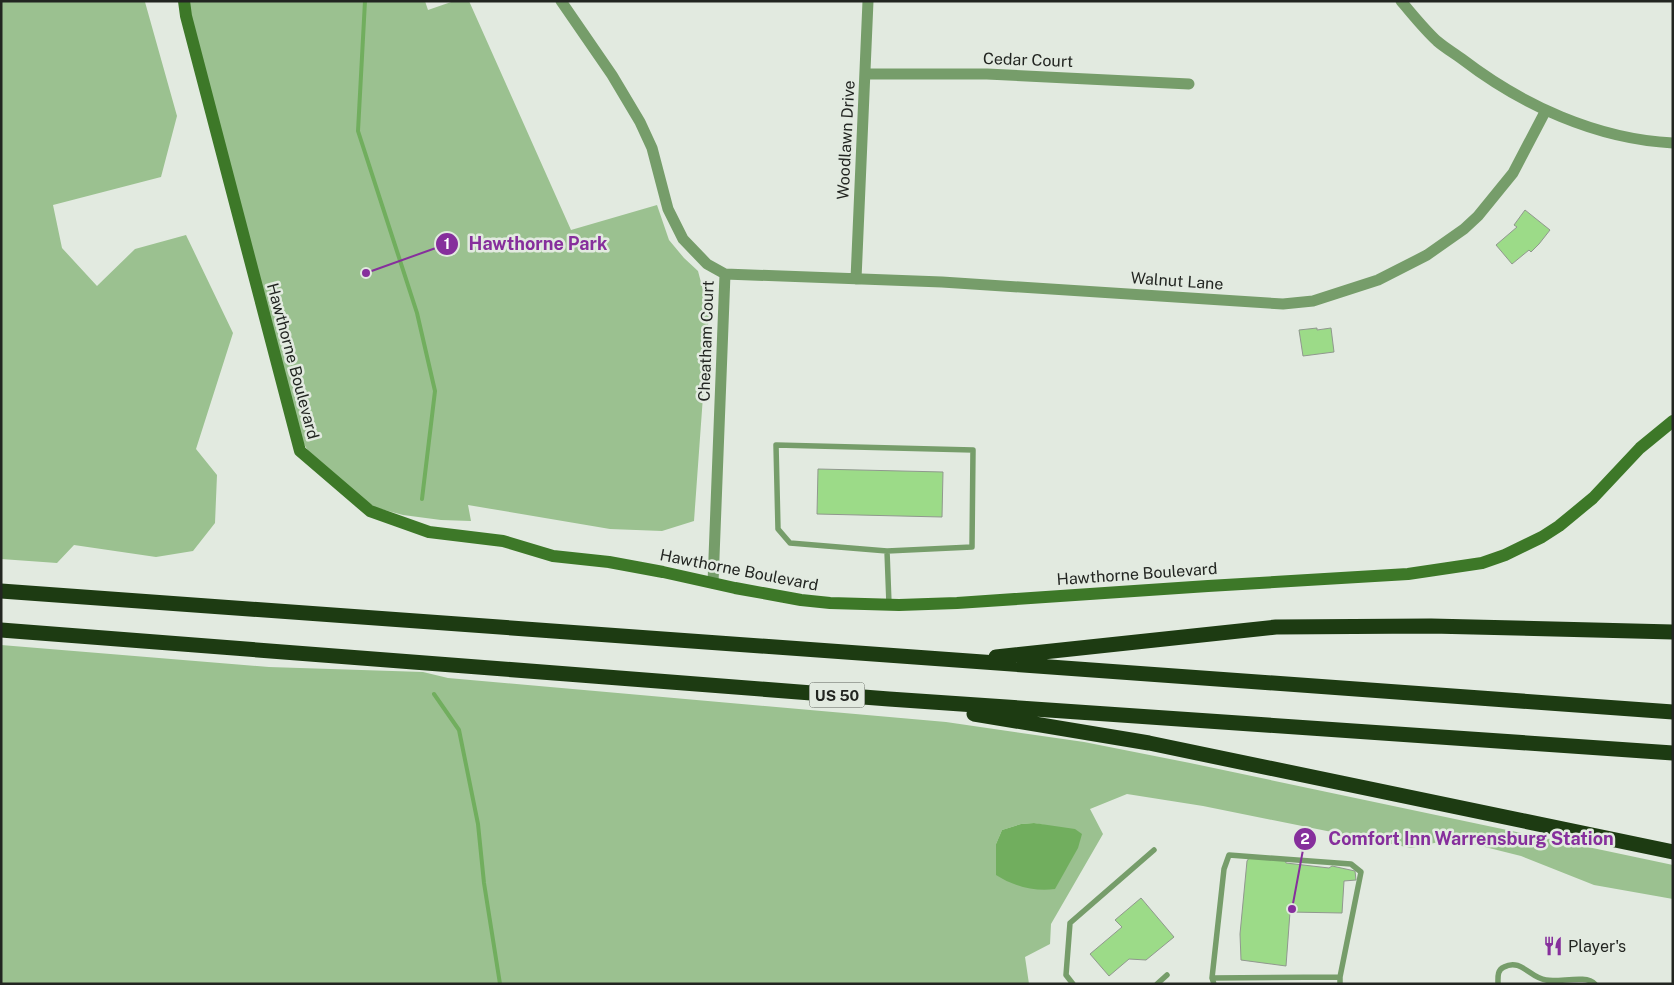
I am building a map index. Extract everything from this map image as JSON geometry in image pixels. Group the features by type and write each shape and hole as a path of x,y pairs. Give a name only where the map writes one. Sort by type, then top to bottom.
{"highway":[{"path":"1,591 1673,712"},
{"path":"964,662 1276,627 1431,626 1673,632"},
{"name":"US 50","path":"1,630 889,699 1673,753"},
{"path":"889,699 1149,743 1673,852"}],"street":[{"name":"Hawthorne Boulevard","path":"184,1 186,16 300,451 370,511 429,532 503,541 553,556 609,562 801,600 830,603 957,603 1408,574 1482,563 1505,555 1542,537 1559,526 1593,498 1640,448 1673,421"},
{"name":"Cheatham Court","path":"561,1 612,75 640,122 652,148 668,209 683,240 707,264 725,274 713,583"},
{"name":"Woodlawn Drive","path":"856,280 868,1"},
{"path":"1401,1 1438,42 1487,78 1520,97 1579,124 1617,135 1673,143"},
{"name":"Cedar Court","path":"865,74 988,74 1189,84"},
{"name":"Walnut Lane","path":"725,274 942,282 1283,304 1313,301 1378,280 1427,255 1464,229 1478,216 1513,173 1546,110"}],"lane":[{"path":"776,445 973,450 972,548 887,551 790,543 778,529 776,445"},
{"path":"887,551 889,604"},
{"path":"1073,984 1066,975 1070,923 1154,850"},
{"path":"1340,977 1213,981 1224,869 1228,855 1351,864 1361,872 1340,984"},
{"path":"1498,984 1498,974 1501,968 1510,964 1517,964 1545,980 1588,979 1595,984"},
{"path":"1157,984 1167,975"}],"shaded area":[{"path":"1,1 145,2 177,116 161,177 53,205 62,248 97,286 135,249 186,235 233,333 196,449 217,475 215,523 193,551 156,557 74,545 57,563 1,559"},
{"path":"187,1 425,1 428,10 454,1 469,1 571,230 657,205 669,240 698,271 709,313 694,521 662,531 610,529 468,505 471,521 441,520 403,515 377,508 353,494 310,454 296,431"},
{"path":"1,645 269,667 423,672 448,678 946,722 1084,742 1673,865 1673,899 1594,885 1521,856 1453,839 1411,848 1203,806 1127,794 1090,809 1103,834 1051,924 1050,944 1025,957 1029,984 1,984","holes":["1034,823 1059,828 996,875 996,844 1002,830 1021,824"]},
{"path":"1034,823 1075,829 1082,834 1078,848 1055,889 1040,890 1024,887 996,875 996,844 1002,830 1021,824"}],"building":[{"path":"1525,210 1550,230 1531,252 1529,250 1512,264 1496,245 1517,227 1514,225"},
{"path":"1317,328 1317,330 1331,328 1334,352 1303,356 1299,330"},
{"path":"818,469 943,472 942,517 817,514"},
{"path":"1249,858 1284,858 1286,863 1329,868 1332,866 1355,871 1356,880 1344,881 1342,913 1290,912 1286,966 1241,960 1240,934 1247,861"},
{"path":"1141,898 1174,937 1146,960 1129,959 1109,976 1090,954 1122,927 1115,920"}],"waterway":[{"path":"365,1 358,131 417,313 435,391 422,499"},
{"path":"434,694 459,730 478,824 484,883 500,984"}],"place":[{"name":"Hawthorne Park","path":"366,273"},
{"name":"Comfort Inn Warrensburg Station","path":"1292,909"},
{"name":"Player's","path":"1553,946"}]}
